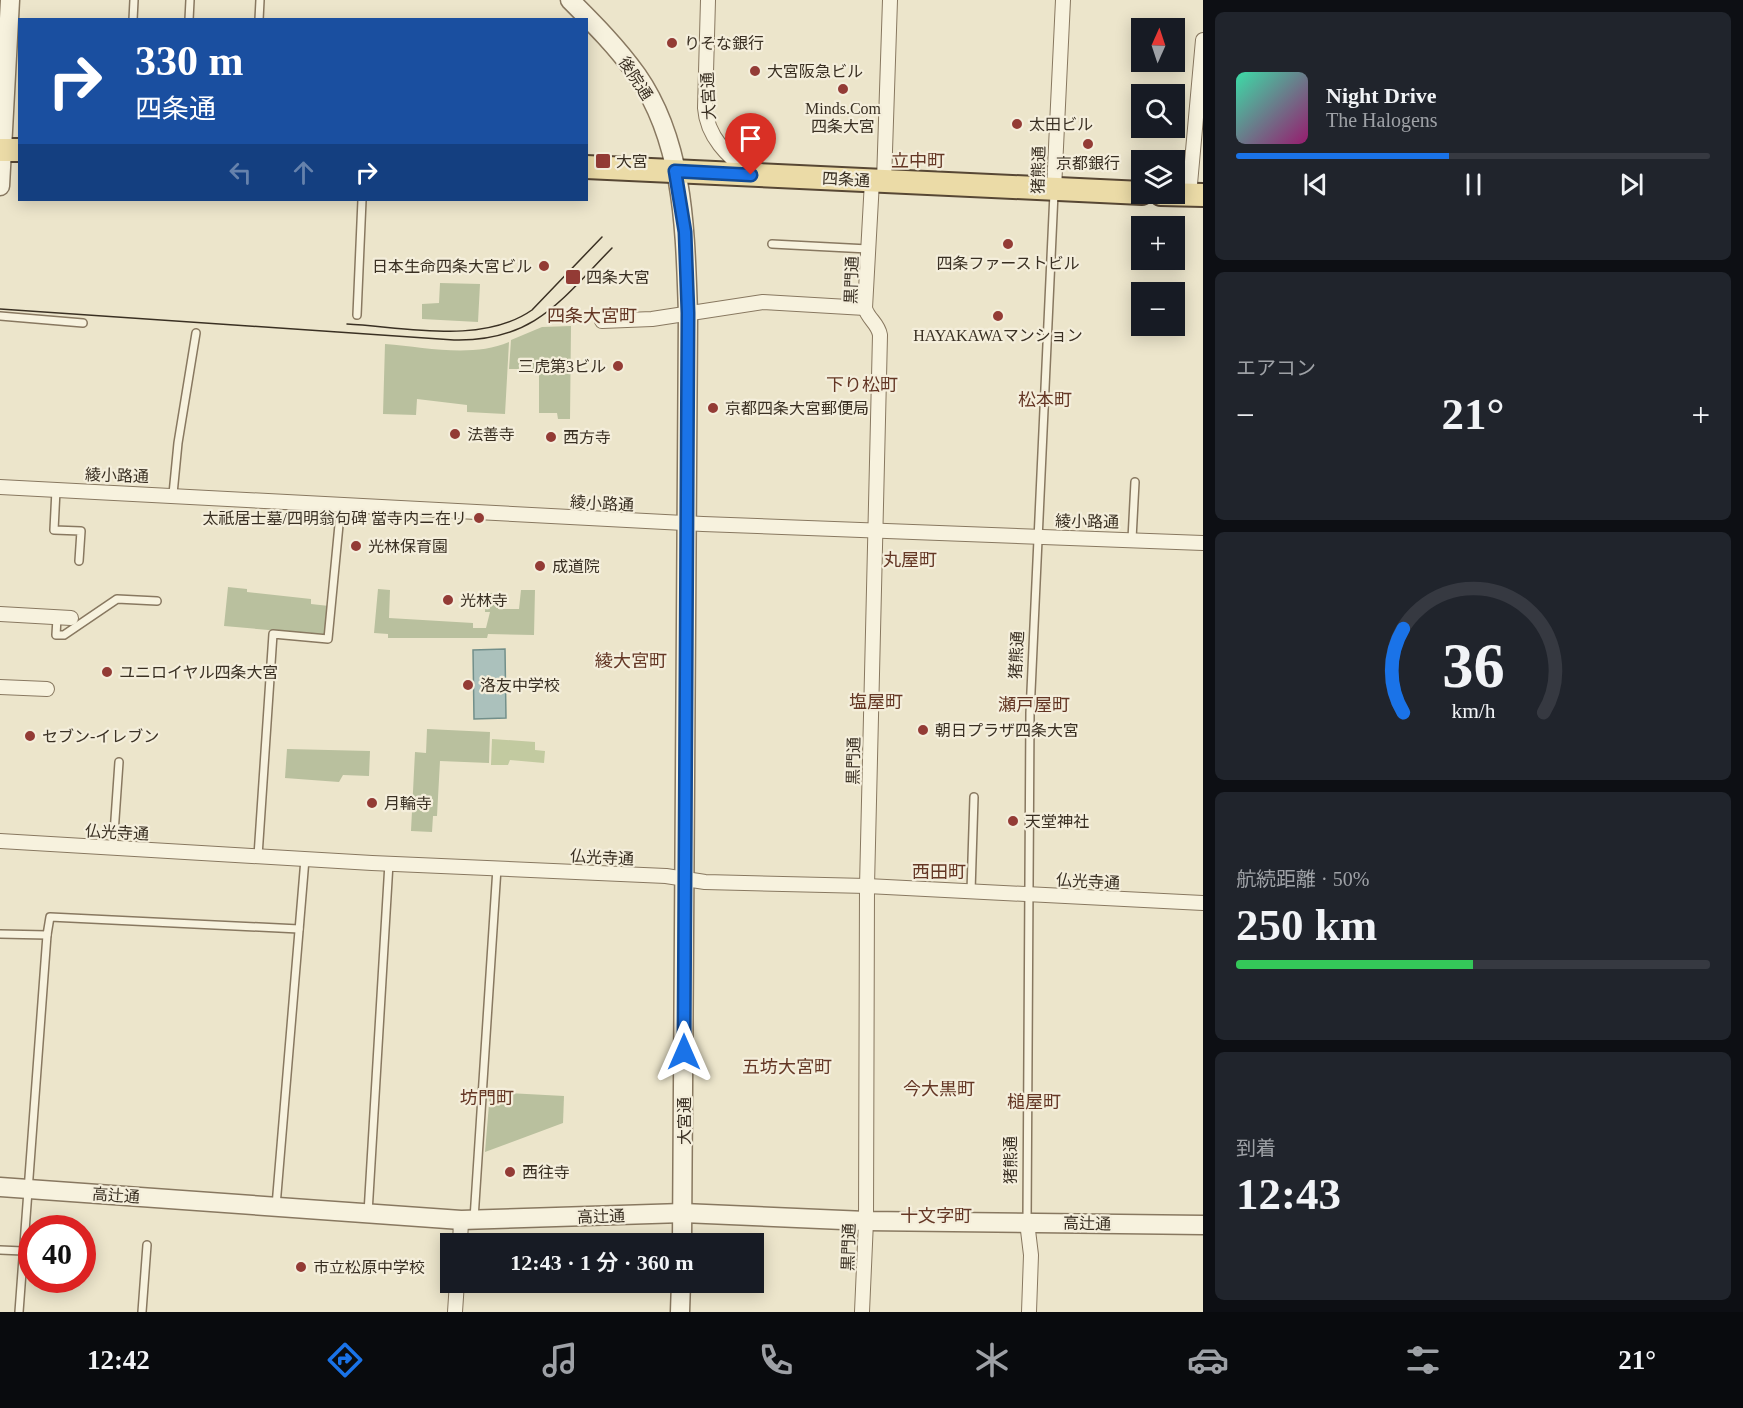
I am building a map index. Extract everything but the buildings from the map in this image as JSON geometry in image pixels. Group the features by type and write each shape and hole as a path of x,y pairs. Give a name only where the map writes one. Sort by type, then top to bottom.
{"main road":[{"name":"四条通","path":"588,167 1131,192"}],"street":[{"path":"0,186 7,150 10,0"},
{"name":"後院通","path":"570,0 588,18"},
{"name":"大宮通","path":"708,0 705,108 707,120 722,149 751,175"},
{"name":"黒門通","path":"862,1312 866,1221 867,886 880,335 879,328 869,318 865,308 868,249 878,181 890,0"},
{"name":"猪熊通","path":"1054,189 1063,0"},
{"name":"後院通","path":"588,18 615,46 638,76 670,144 675,171"},
{"path":"1196,195 1203,40"},
{"name":"大宮通","path":"675,171 685,232 688,313 682,1233"},
{"path":"602,321 651,319 763,302 865,308"},
{"name":"綾小路通","path":"0,487 173,494 686,523 1203,543"},
{"path":"0,614 64,618"},
{"path":"0,687 47,689"},
{"name":"仏光寺通","path":"0,841 685,879 1203,903"},
{"name":"高辻通","path":"0,1187 467,1220 683,1213 866,1221 1203,1225"},
{"path":"463,1233 467,1220"},
{"name":"猪熊通","path":"1027,1222 1031,1255 1029,1312"},
{"path":"455,1312 456,1293"},
{"path":"680,1312 681,1293"}],"lane":[{"path":"133,18 134,0"},
{"path":"189,18 190,0"},
{"path":"259,18 260,0"},
{"name":"猪熊通","path":"1027,1222 1030,713 1054,189"},
{"path":"357,315 362,201"},
{"path":"772,244 868,249"},
{"path":"0,316 83,323"},
{"path":"173,494 178,443 196,333"},
{"path":"1132,539 1135,482"},
{"path":"57,490 54,530 81,531 79,561"},
{"path":"258,856 273,634 328,639 341,504"},
{"path":"64,618 56,635 64,635 117,598 157,601"},
{"path":"113,848 119,762"},
{"path":"971,891 974,797"},
{"path":"276,1206 305,859"},
{"path":"368,1213 389,863"},
{"path":"467,1220 497,868"},
{"path":"26,1215 50,917 299,929"},
{"path":"0,934 47,935"},
{"path":"142,1312 147,1245"},
{"path":"0,1250 18,1251"},
{"path":"19,1312 20,1293"}],"green space":[{"path":"440,283 480,284 478,322 422,319 422,304 439,303"},
{"path":"571,326 570,419 558,419 557,413 539,413 539,372 533,372 532,366 509,369 511,340 542,327"},
{"path":"509,342 505,414 467,412 467,405 417,399 416,415 383,414 385,344 464,350 494,347"},
{"path":"228,587 247,589 247,592 311,599 311,604 329,606 326,635 224,626"},
{"path":"378,589 390,590 389,618 473,623 473,628 486,628 490,612 485,612 486,593 501,593 501,609 519,609 521,590 535,590 534,635 488,634 487,638 388,638 388,634 374,633"},
{"path":"427,729 490,732 489,763 440,761 437,816 433,816 432,832 411,831 415,752 426,753"},
{"path":"492,739 535,742 535,750 545,751 544,763 510,760 508,765 491,765"},
{"path":"287,749 370,751 369,776 343,775 339,782 285,778"},
{"path":"490,1092 564,1096 563,1123 485,1152"}],"water":[{"path":"505,649 506,718 474,719 473,650"}],"tram line":[{"path":"347,324 418,330 467,331 512,321 532,310 602,237"},
{"path":"0,309 454,340 482,339 505,334 544,314 577,285 612,248"}],"place":[{"name":"りそな銀行","path":"672,43"},
{"name":"大宮阪急ビル","path":"755,71"},
{"name":"Minds.Com 四条大宮","path":"843,89"},
{"name":"太田ビル","path":"1017,124"},
{"name":"京都銀行","path":"1088,144"},
{"name":"大宮","path":"603,161"},
{"name":"四条ファーストビル","path":"1008,244"},
{"name":"日本生命四条大宮ビル","path":"544,266"},
{"name":"四条大宮","path":"573,277"},
{"name":"HAYAKAWAマンション","path":"998,316"},
{"name":"三虎第3ビル","path":"618,366"},
{"name":"京都四条大宮郵便局","path":"713,408"},
{"name":"法善寺","path":"455,434"},
{"name":"西方寺","path":"551,437"},
{"name":"太祇居士墓/四明翁句碑 當寺内ニ在リ","path":"479,518"},
{"name":"光林保育園","path":"356,546"},
{"name":"成道院","path":"540,566"},
{"name":"光林寺","path":"448,600"},
{"name":"ユニロイヤル四条大宮","path":"107,672"},
{"name":"洛友中学校","path":"468,685"},
{"name":"朝日プラザ四条大宮","path":"923,730"},
{"name":"セブン-イレブン","path":"30,736"},
{"name":"月輪寺","path":"372,803"},
{"name":"天堂神社","path":"1013,821"},
{"name":"西往寺","path":"510,1172"},
{"name":"市立松原中学校","path":"301,1267"}],"district":[{"name":"立中町","path":"918,161"},
{"name":"四条大宮町","path":"592,316"},
{"name":"下り松町","path":"862,385"},
{"name":"松本町","path":"1045,400"},
{"name":"丸屋町","path":"910,560"},
{"name":"綾大宮町","path":"631,661"},
{"name":"塩屋町","path":"876,702"},
{"name":"瀬戸屋町","path":"1034,705"},
{"name":"西田町","path":"939,872"},
{"name":"五坊大宮町","path":"787,1067"},
{"name":"今大黒町","path":"939,1089"},
{"name":"坊門町","path":"487,1098"},
{"name":"槌屋町","path":"1034,1102"},
{"name":"十文字町","path":"936,1216"}],"route":[{"path":"684,1052 688,313 685,232 675,171 751,175"}]}
